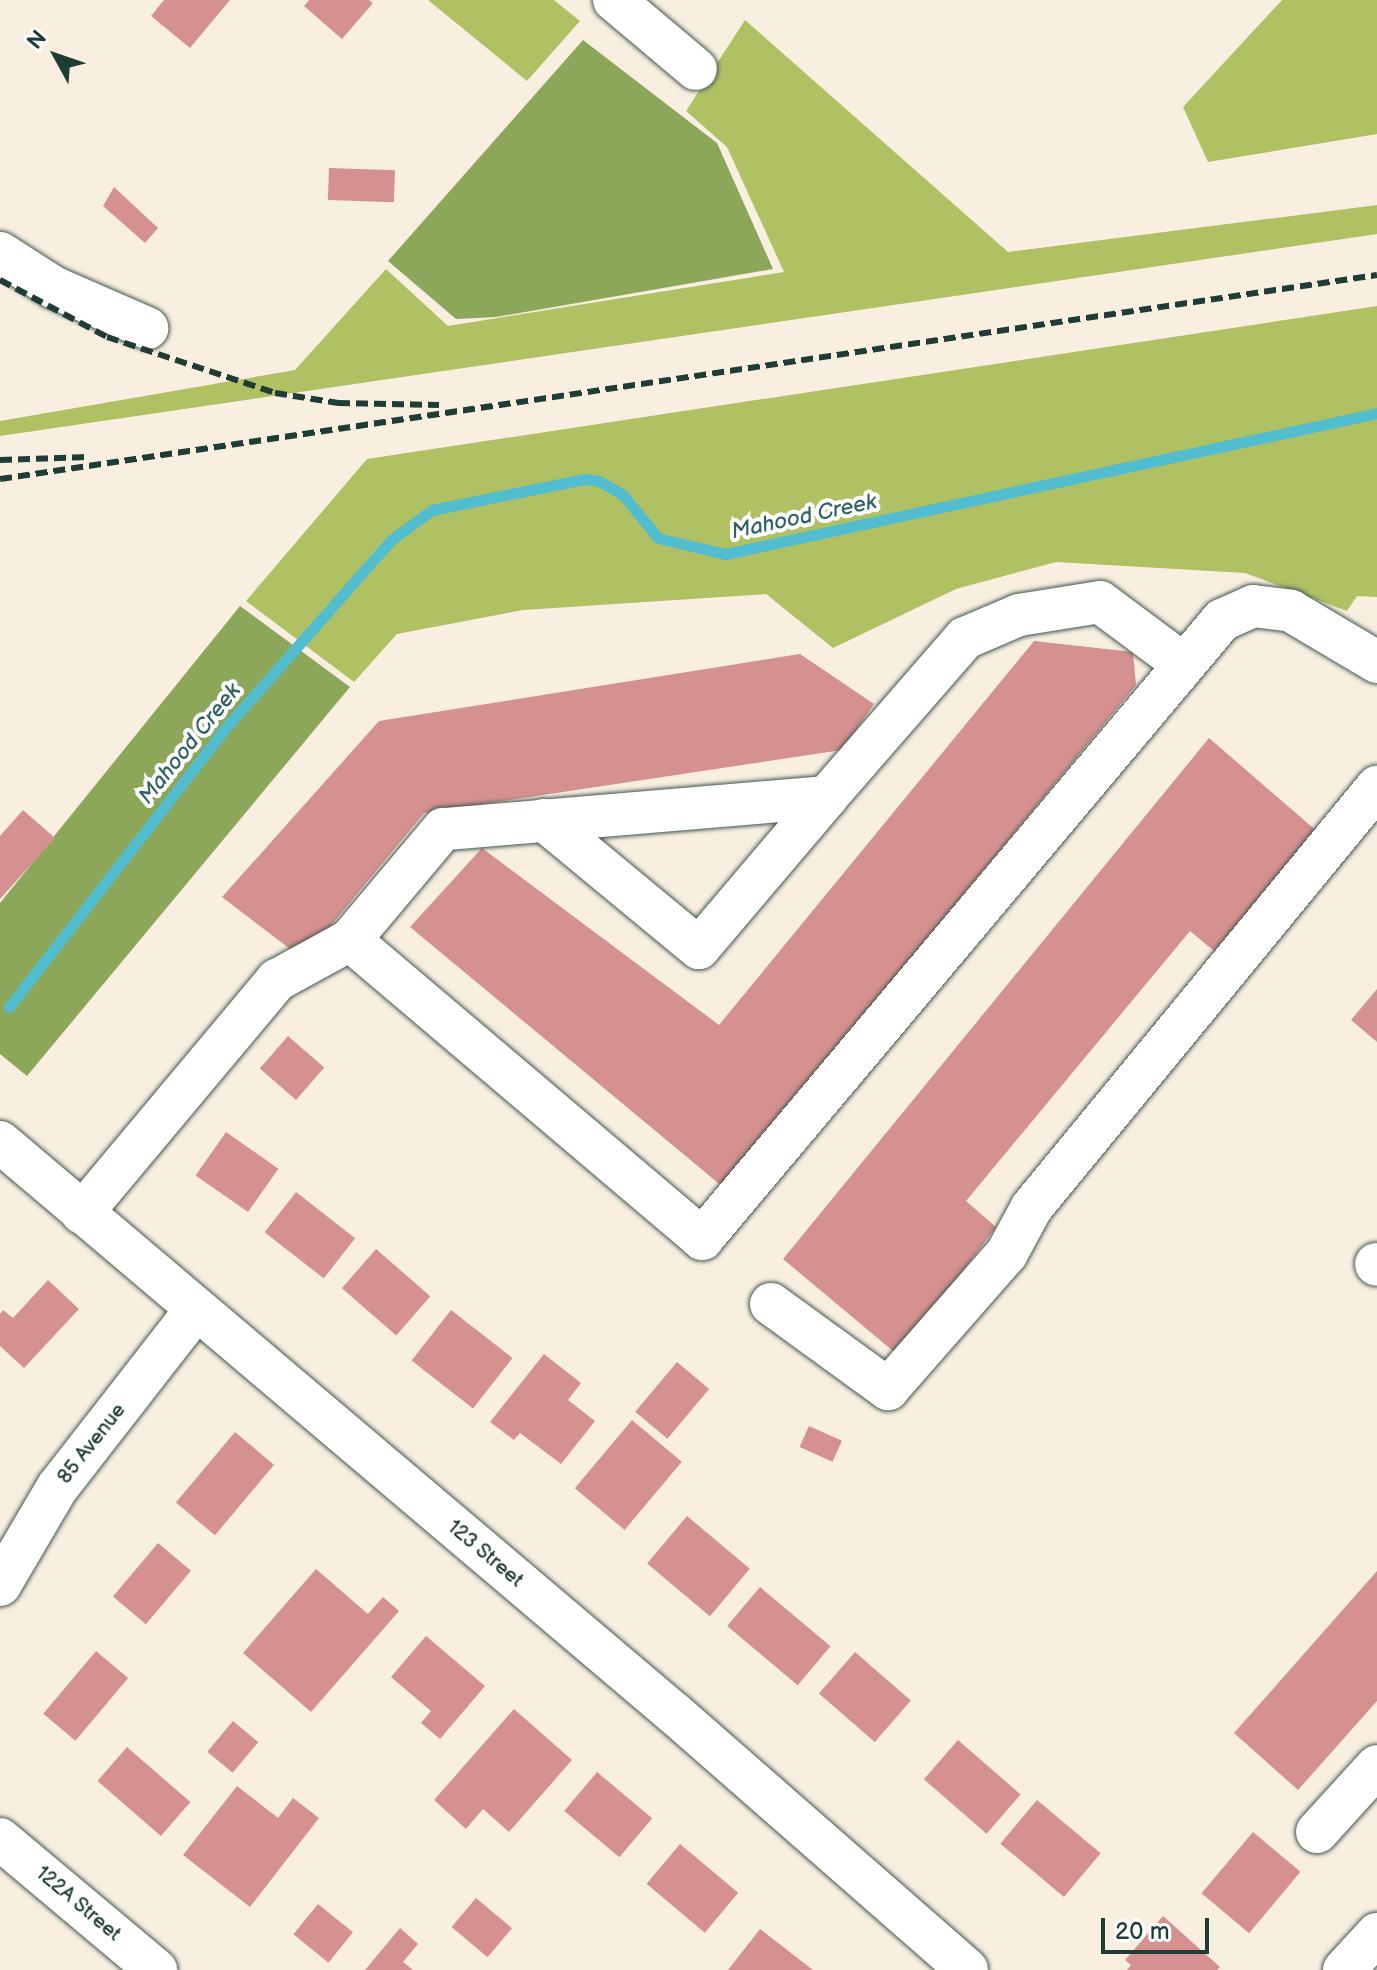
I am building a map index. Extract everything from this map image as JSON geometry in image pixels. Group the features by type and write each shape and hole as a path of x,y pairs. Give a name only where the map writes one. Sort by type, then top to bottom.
{"street":[{"path":"622,2 696,69"},
{"path":"0,253 53,287 147,328"},
{"path":"544,820 699,948 965,638 1019,615 1100,602 1182,663"},
{"path":"350,940 702,1239 1182,663 1222,620 1238,610 1269,606 1310,618 1377,662"},
{"path":"771,1304 888,1389 1007,1253 1032,1207 1377,787"},
{"path":"82,1213 277,980 350,940 443,829 827,797"},
{"name":"123 Street","path":"0,1142 195,1311 675,1714 967,1970"},
{"name":"85 Avenue","path":"0,1585 57,1488 195,1311"},
{"path":"1317,1832 1377,1766"},
{"name":"122A Street","path":"0,1839 156,1970"}],"green space":[{"path":"428,0 554,0 580,21 527,81"},
{"path":"1282,0 1377,0 1377,134 1208,162 1183,107"},
{"path":"745,20 1008,252 1377,205 1377,234 0,436 0,421 295,370 386,269 448,326 784,272 727,147 686,111"},
{"path":"583,40 717,143 773,269 496,317 456,319 388,261"},
{"path":"1377,306 1377,597 1357,596 1347,611 1245,573 1056,562 956,589 833,648 766,594 523,610 397,634 354,682 246,601 367,459"},
{"path":"240,606 350,687 27,1076 0,1054 0,903"}],"building":[{"path":"164,0 230,0 190,48 151,16"},
{"path":"309,0 369,0 373,3 342,39 304,6"},
{"path":"329,168 395,170 394,202 328,200"},
{"path":"114,187 158,228 145,243 103,206"},
{"path":"1034,641 1133,652 1136,685 723,1187 410,927 482,848 719,1025"},
{"path":"800,654 874,704 842,750 424,813 303,959 222,897 379,721"},
{"path":"1209,738 1319,833 1214,951 1190,931 966,1201 996,1227 899,1356 783,1259"},
{"path":"23,810 55,838 0,899 0,836"},
{"path":"1377,989 1377,1042 1351,1020"},
{"path":"288,1036 324,1067 296,1100 260,1068"},
{"path":"226,1132 278,1169 248,1212 196,1175"},
{"path":"296,1192 355,1238 324,1278 265,1232"},
{"path":"376,1249 430,1296 396,1335 342,1288"},
{"path":"48,1280 79,1309 24,1368 0,1346 0,1314 3,1310 13,1318"},
{"path":"451,1310 512,1358 473,1408 412,1360"},
{"path":"544,1354 581,1383 568,1400 595,1421 561,1464 520,1433 514,1440 490,1422"},
{"path":"677,1362 709,1389 667,1439 635,1412"},
{"path":"632,1420 682,1462 625,1530 575,1488"},
{"path":"809,1426 842,1441 833,1462 800,1447"},
{"path":"235,1432 274,1465 215,1535 176,1502"},
{"path":"687,1516 750,1569 710,1616 647,1563"},
{"path":"158,1543 191,1571 146,1624 113,1597"},
{"path":"316,1569 368,1614 383,1597 399,1611 311,1712 243,1653"},
{"path":"1377,1571 1377,1701 1298,1790 1234,1733"},
{"path":"760,1587 830,1646 798,1685 727,1626"},
{"path":"426,1636 485,1686 440,1739 421,1723 431,1711 391,1677"},
{"path":"96,1651 128,1678 75,1741 43,1714"},
{"path":"855,1652 911,1701 875,1742 819,1694"},
{"path":"514,1709 572,1760 509,1832 483,1809 466,1829 434,1800"},
{"path":"233,1721 258,1742 233,1773 207,1752"},
{"path":"958,1740 1021,1794 987,1834 924,1779"},
{"path":"127,1747 190,1802 161,1836 97,1781"},
{"path":"597,1772 652,1818 619,1857 564,1811"},
{"path":"237,1786 278,1818 293,1798 319,1818 250,1907 183,1855"},
{"path":"1037,1800 1101,1853 1064,1897 1000,1844"},
{"path":"1253,1832 1300,1872 1249,1933 1202,1893"},
{"path":"680,1844 738,1893 705,1933 647,1884"},
{"path":"476,1898 512,1928 488,1957 452,1927"},
{"path":"318,1904 353,1932 328,1963 293,1934"},
{"path":"1163,1916 1220,1967 1217,1970 1127,1970 1131,1965 1125,1960"},
{"path":"400,1928 418,1944 403,1962 413,1970 365,1970"},
{"path":"760,1929 813,1970 728,1970"}],"waterway":[{"name":"Mahood Creek","path":"9,1007 228,725 391,540 432,510 585,479 599,481 623,495 658,538 725,554 1377,413"}],"railway":[{"path":"0,479 1377,275"},
{"path":"0,280 107,337 275,393 338,403 439,405"},
{"path":"0,460 88,457"}]}
